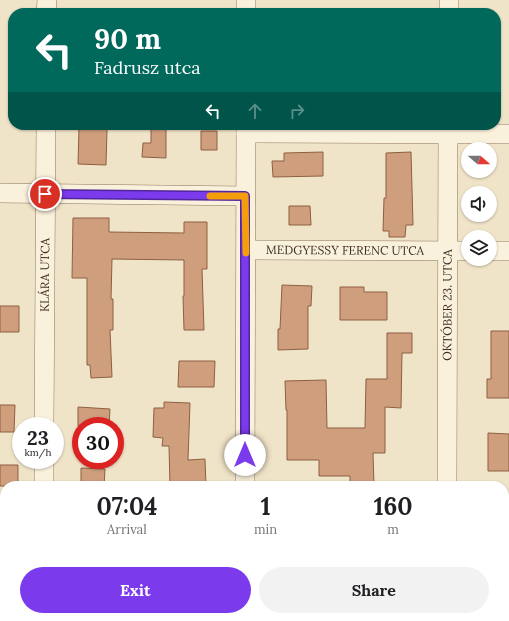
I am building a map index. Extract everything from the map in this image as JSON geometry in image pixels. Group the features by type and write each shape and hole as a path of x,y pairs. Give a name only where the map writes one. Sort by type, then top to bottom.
{"street":[{"name":"KLÁRA UTCA","path":"44,417 46,130"},
{"path":"245,481 246,130"},
{"name":"OKTÓBER 23. UTCA","path":"447,481 448,130"},
{"path":"460,130 509,134"},
{"path":"0,193 245,196"},
{"name":"MEDGYESSY FERENC UTCA","path":"246,250 461,251"},
{"path":"497,251 509,251"},
{"path":"44,469 44,481"}],"building":[{"path":"79,130 107,130 106,165 78,164"},
{"path":"151,130 166,130 166,158 142,157 143,143 151,143"},
{"path":"201,131 217,131 217,150 201,150"},
{"path":"323,152 323,176 273,177 272,161 284,161 284,153"},
{"path":"411,152 413,225 406,225 405,237 389,237 389,231 383,231 384,198 386,198 386,153"},
{"path":"289,206 310,206 311,225 289,225"},
{"path":"73,218 109,218 109,232 184,233 184,222 207,222 207,269 202,269 204,330 184,330 184,260 112,259 111,299 113,299 113,330 110,330 112,377 91,378 90,365 87,365 87,278 72,278"},
{"path":"282,285 312,286 311,306 308,306 308,349 278,350 278,329 280,329"},
{"path":"340,287 364,287 364,292 387,292 387,320 340,320"},
{"path":"0,306 19,306 19,332 0,332"},
{"path":"491,331 509,331 509,398 487,398 487,379 491,379"},
{"path":"387,333 412,333 412,353 402,353 401,408 385,407 385,453 373,453 374,481 350,481 350,476 319,476 319,460 287,460 287,410 285,381 326,380 327,428 365,428 366,379 387,379"},
{"path":"179,361 215,361 214,387 178,387"},
{"path":"164,402 190,403 188,460 205,459 206,481 170,481 169,446 162,446 163,438 153,437 154,408 164,408"},
{"path":"0,405 15,405 15,417 12,417 12,432 0,432"},
{"path":"78,407 110,409 110,417 78,417"},
{"path":"488,433 509,434 509,471 488,471"},
{"path":"0,465 12,465 12,469 18,469 18,481 0,481"},
{"path":"81,469 105,469 104,481 81,481"}],"slow traffic":[{"path":"210,196 245,196 246,253"}],"route":[{"path":"45,194 245,196 245,455"}]}
